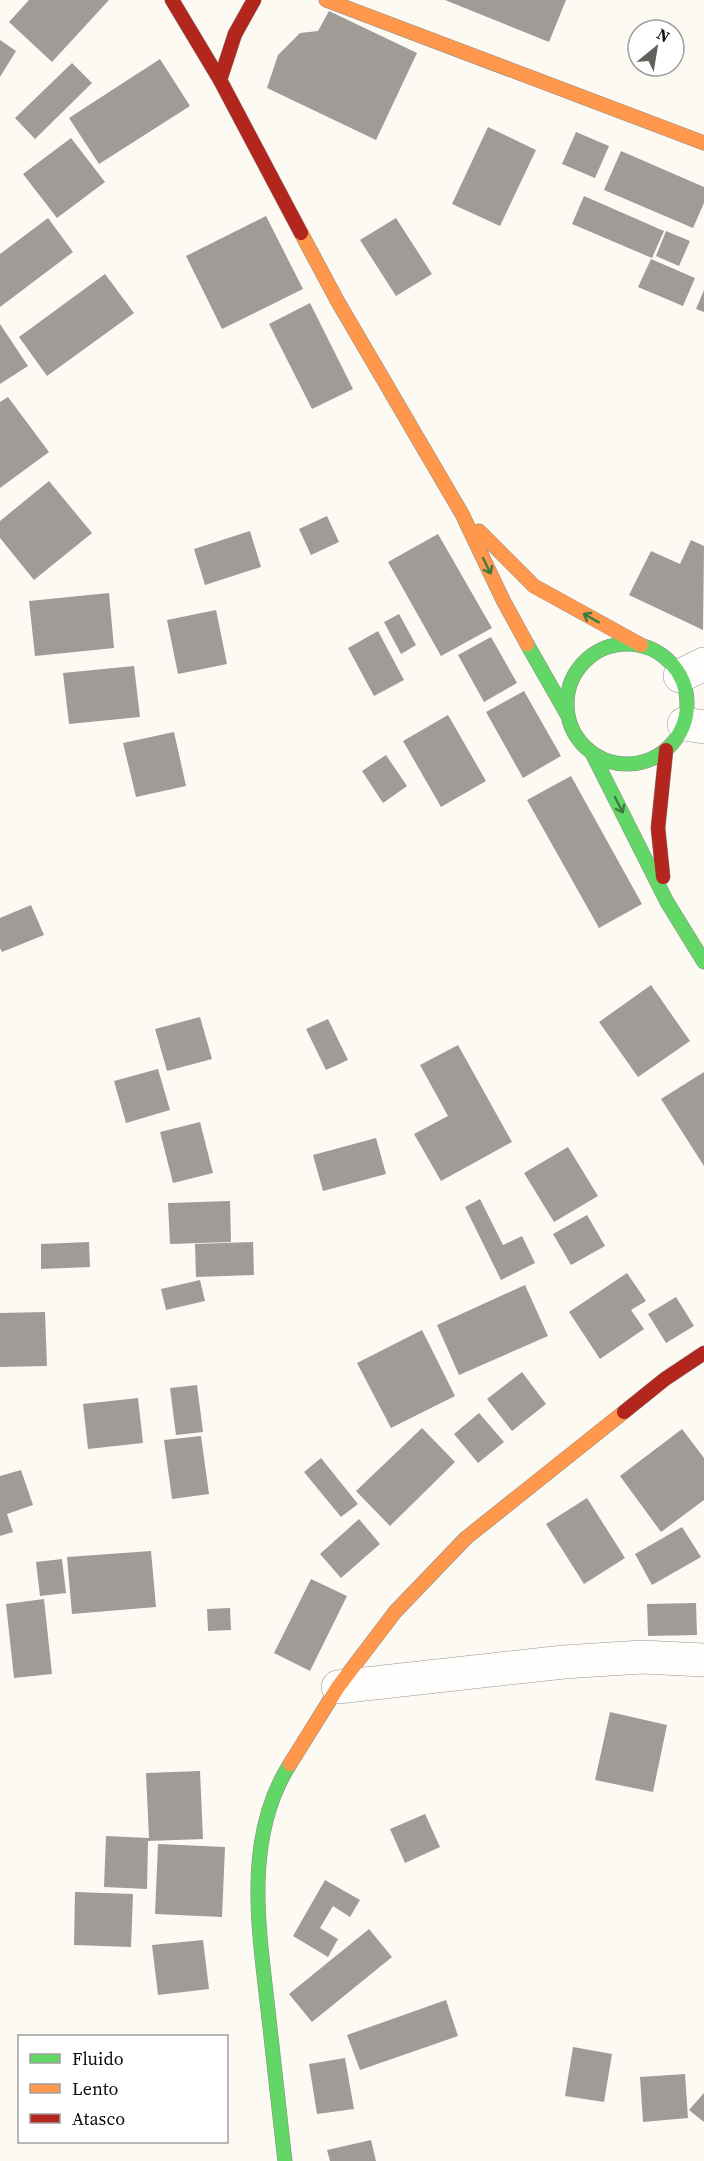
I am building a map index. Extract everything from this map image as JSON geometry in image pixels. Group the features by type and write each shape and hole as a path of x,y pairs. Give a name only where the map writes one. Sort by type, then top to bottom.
{"street":[{"path":"172,0 220,80 338,302 462,514 503,600 568,716 577,737 592,753 667,902 704,963"},
{"path":"220,80 235,34 254,0"},
{"path":"326,0 704,143"},
{"path":"462,514 534,586 642,646 658,652 693,681 687,708 685,734 657,813 659,857 667,902"},
{"path":"568,716 566,701 569,687 584,661 611,646 627,644 642,646"},
{"path":"592,753 620,764 637,763 652,759 685,734"},
{"path":"285,2161 256,1914 258,1867 265,1827 281,1778 338,1687 395,1612 466,1538 665,1379 704,1353"},
{"path":"338,1687 564,1662 642,1657 704,1660"}],"building":[{"path":"29,0 109,0 52,62 9,22"},
{"path":"445,0 566,0 549,42"},
{"path":"329,11 417,53 376,140 267,88 278,55 300,33 318,31"},
{"path":"0,40 16,51 0,77"},
{"path":"160,59 190,106 99,164 69,118"},
{"path":"72,63 92,83 35,139 15,118"},
{"path":"488,127 536,150 500,226 452,204"},
{"path":"576,132 609,146 595,178 562,164"},
{"path":"71,138 105,182 57,218 23,174"},
{"path":"621,151 704,187 704,203 693,228 604,190"},
{"path":"584,196 664,231 652,258 572,224"},
{"path":"266,216 303,289 222,329 186,256"},
{"path":"48,218 73,252 0,307 0,254"},
{"path":"396,218 432,274 396,296 360,240"},
{"path":"666,231 690,241 679,266 656,256"},
{"path":"651,259 695,278 683,306 638,287"},
{"path":"105,274 134,313 47,376 19,337"},
{"path":"704,290 704,312 696,309"},
{"path":"310,303 353,389 312,409 269,324"},
{"path":"0,324 28,366 0,384"},
{"path":"8,397 49,452 0,488 0,402"},
{"path":"49,481 92,533 34,580 0,538 0,521"},
{"path":"327,516 339,542 311,555 299,529"},
{"path":"250,531 261,567 205,585 194,549"},
{"path":"438,534 492,628 441,656 388,562"},
{"path":"691,540 704,546 703,630 629,595 651,551 680,564"},
{"path":"109,593 114,648 35,656 29,601"},
{"path":"216,610 227,664 178,674 167,620"},
{"path":"399,614 416,645 401,654 384,622"},
{"path":"378,631 404,680 374,696 348,648"},
{"path":"491,637 517,683 484,702 458,655"},
{"path":"134,666 140,717 69,724 63,673"},
{"path":"524,691 561,756 523,778 486,712"},
{"path":"448,715 486,781 441,807 403,741"},
{"path":"174,732 186,786 136,797 123,743"},
{"path":"386,755 407,786 383,803 362,771"},
{"path":"571,776 642,904 599,928 527,800"},
{"path":"31,905 44,935 2,952 0,918"},
{"path":"651,985 690,1041 638,1077 599,1022"},
{"path":"200,1017 212,1059 167,1071 155,1029"},
{"path":"328,1019 348,1060 326,1070 306,1029"},
{"path":"458,1045 512,1142 441,1181 414,1134 448,1116 420,1065"},
{"path":"158,1069 170,1110 126,1123 114,1081"},
{"path":"704,1072 704,1166 661,1099"},
{"path":"200,1122 213,1173 173,1183 160,1132"},
{"path":"376,1138 386,1174 323,1191 313,1155"},
{"path":"568,1147 598,1196 554,1222 524,1173"},
{"path":"480,1199 503,1245 522,1236 535,1263 501,1280 465,1207"},
{"path":"230,1201 231,1242 170,1244 168,1203"},
{"path":"587,1215 605,1246 571,1265 553,1234"},
{"path":"89,1242 90,1267 41,1269 41,1244"},
{"path":"253,1242 254,1275 196,1277 195,1244"},
{"path":"627,1273 646,1301 631,1310 644,1329 600,1359 569,1312"},
{"path":"200,1280 205,1301 166,1310 161,1289"},
{"path":"525,1285 548,1336 459,1375 437,1325"},
{"path":"676,1297 694,1326 666,1343 648,1314"},
{"path":"45,1312 47,1366 0,1367 0,1313"},
{"path":"422,1330 455,1396 391,1428 357,1363"},
{"path":"522,1372 546,1404 512,1431 487,1399"},
{"path":"197,1385 203,1432 176,1435 170,1388"},
{"path":"138,1398 143,1443 88,1449 83,1404"},
{"path":"479,1413 504,1442 478,1463 454,1434"},
{"path":"422,1428 455,1462 390,1526 356,1491"},
{"path":"682,1429 704,1458 704,1500 661,1532 620,1476"},
{"path":"201,1436 209,1494 172,1499 164,1440"},
{"path":"321,1458 358,1504 341,1517 304,1472"},
{"path":"21,1470 33,1505 7,1514 13,1532 0,1536 0,1476"},
{"path":"587,1498 625,1558 584,1584 546,1524"},
{"path":"359,1519 380,1544 341,1578 320,1554"},
{"path":"682,1527 701,1557 652,1585 635,1554"},
{"path":"151,1551 156,1607 72,1614 67,1557"},
{"path":"62,1559 66,1593 40,1596 36,1562"},
{"path":"311,1579 347,1596 310,1671 274,1653"},
{"path":"44,1599 52,1674 14,1678 6,1604"},
{"path":"696,1603 697,1635 648,1636 647,1604"},
{"path":"230,1608 231,1630 208,1631 207,1609"},
{"path":"610,1712 667,1725 653,1792 595,1780"},
{"path":"200,1771 203,1839 148,1841 147,1889 104,1887 106,1836 149,1838 146,1773"},
{"path":"425,1814 440,1847 405,1863 390,1829"},
{"path":"158,1844 225,1847 222,1917 155,1914"},
{"path":"325,1880 360,1900 350,1917 333,1906 320,1928 338,1939 328,1957 293,1936"},
{"path":"75,1892 133,1894 131,1947 74,1945"},
{"path":"369,1929 392,1957 312,2022 289,1994"},
{"path":"203,1940 209,1989 158,1995 152,1945"},
{"path":"446,2000 458,2036 360,2070 347,2035"},
{"path":"573,2047 612,2054 604,2102 565,2096"},
{"path":"345,2058 354,2109 317,2114 309,2064"},
{"path":"685,2074 688,2118 643,2122 640,2077"},
{"path":"704,2093 704,2122 689,2110"},
{"path":"371,2140 376,2161 330,2161 327,2150"}],"traffic: fast":[{"path":"527,644 568,716"},
{"path":"627,644 650,649 669,662 682,681 687,704 682,727 669,746 650,759 627,764 604,759 585,746 572,727 567,704 572,681 585,662 604,649 627,644"},
{"path":"592,753 667,902 704,962"},
{"path":"285,2161 261,1948 258,1884 265,1822 275,1792 290,1764"}],"traffic: slow":[{"path":"326,0 704,143"},
{"path":"301,233 338,302 462,514 527,644"},
{"path":"479,531 534,586 641,645"},
{"path":"290,1764 338,1687 395,1612 466,1538 624,1412"}],"traffic: jam":[{"path":"172,0 220,80 301,233"},
{"path":"220,80 235,34 254,0"},
{"path":"663,877 658,828 666,750"},
{"path":"624,1412 665,1379 704,1353"}]}
